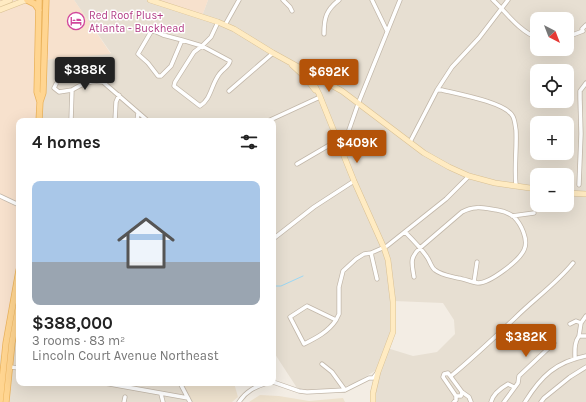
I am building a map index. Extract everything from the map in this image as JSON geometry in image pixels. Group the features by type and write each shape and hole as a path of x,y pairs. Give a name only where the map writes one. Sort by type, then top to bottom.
{"main road":[{"path":"0,4 10,0"},
{"path":"0,10 27,0 34,3 39,10"},
{"path":"39,0 37,92 40,102 40,118"},
{"path":"40,102 43,93 46,0"},
{"path":"150,0 225,25 342,91 424,153 470,176 495,183 530,188"},
{"path":"284,58 305,77 320,97"},
{"path":"308,72 384,248 389,268 393,302 393,332 378,372 373,393 373,402"},
{"path":"574,193 586,194"},
{"path":"0,402 2,371 16,287"},
{"path":"6,402 16,322"}],"street":[{"path":"225,25 239,0"},
{"path":"283,0 292,11"},
{"path":"329,0 334,4"},
{"path":"324,34 325,18 328,10 339,0"},
{"path":"372,0 387,31"},
{"path":"342,150 358,104 400,0"},
{"path":"493,0 512,21 530,34"},
{"path":"410,142 437,90 452,67 479,38 508,0"},
{"path":"182,40 171,66 161,76 158,76 148,63 138,54 152,30 163,35 182,40 202,46 230,61 218,76 210,96 200,106 174,86 194,52 202,46 211,37 218,22"},
{"path":"574,35 585,33 582,29 586,25"},
{"path":"229,91 274,53"},
{"path":"56,84 54,88 59,92 72,90 80,85 94,80 103,82 145,118"},
{"path":"579,186 581,134 580,91 586,83"},
{"path":"71,118 72,90"},
{"path":"437,90 481,100 500,107 512,115 516,130 516,186"},
{"path":"115,118 116,102 119,95"},
{"path":"274,118 320,97"},
{"path":"137,118 138,112"},
{"path":"581,134 586,135"},
{"path":"297,164 338,140"},
{"path":"336,320 307,306 290,317 304,344 315,339 332,327 336,320 339,314 339,287 343,271 364,254 384,248 446,199 470,176"},
{"path":"276,237 314,206 354,181"},
{"path":"0,196 16,204"},
{"path":"405,232 420,248 435,270 441,274 476,284 488,281 499,274 520,256 525,249 525,235 512,216 503,211 475,207 467,209 420,248 414,253 412,260 414,277"},
{"path":"512,216 534,213"},
{"path":"371,253 378,279"},
{"path":"476,284 477,262"},
{"path":"451,376 497,336 515,317 562,277 573,263"},
{"path":"575,358 576,340 579,336 581,323 585,319"},
{"path":"570,324 576,321 581,323"},
{"path":"579,336 586,336"},
{"path":"504,402 518,383 518,376 554,343"},
{"path":"525,402 542,378 561,364 575,358 586,356"},
{"path":"322,364 332,372 345,390"},
{"path":"10,367 16,368"},
{"path":"541,402 570,377 586,367"},
{"path":"276,383 299,391 307,392 345,390 369,378 373,378 378,372"},
{"path":"454,402 456,400 456,396 443,377 444,374 448,373 451,376 471,402"},
{"path":"491,402 492,398 503,386 508,384 514,387"},
{"path":"120,386 188,398"},
{"path":"182,386 190,402"},
{"path":"239,402 249,390 259,386"},
{"path":"456,396 461,396 462,392"},
{"path":"161,394 163,402"}],"shaded area":[{"path":"0,0 74,0 111,54 42,60 40,118 16,118 16,306 6,357 0,355"},
{"path":"74,0 156,0 202,16 208,0 586,0 586,402 373,402 375,371 353,384 335,389 299,391 276,356 276,118 40,118 42,60 111,53","holes":["394,301 443,303 454,320 455,334 437,352 413,356 387,348 393,325"]},
{"path":"156,0 208,0 202,16"},
{"path":"16,306 16,386 179,386 188,402 0,402 0,355 6,357"},
{"path":"184,386 235,386 238,397 232,402 192,402"},
{"path":"260,395 279,396 309,401 343,398 345,402 249,402"}],"waterway":[{"path":"276,286 281,286 303,276"}],"place":[{"name":"Red Roof Plus+ Atlanta - Buckhead","path":"76,21"}]}
